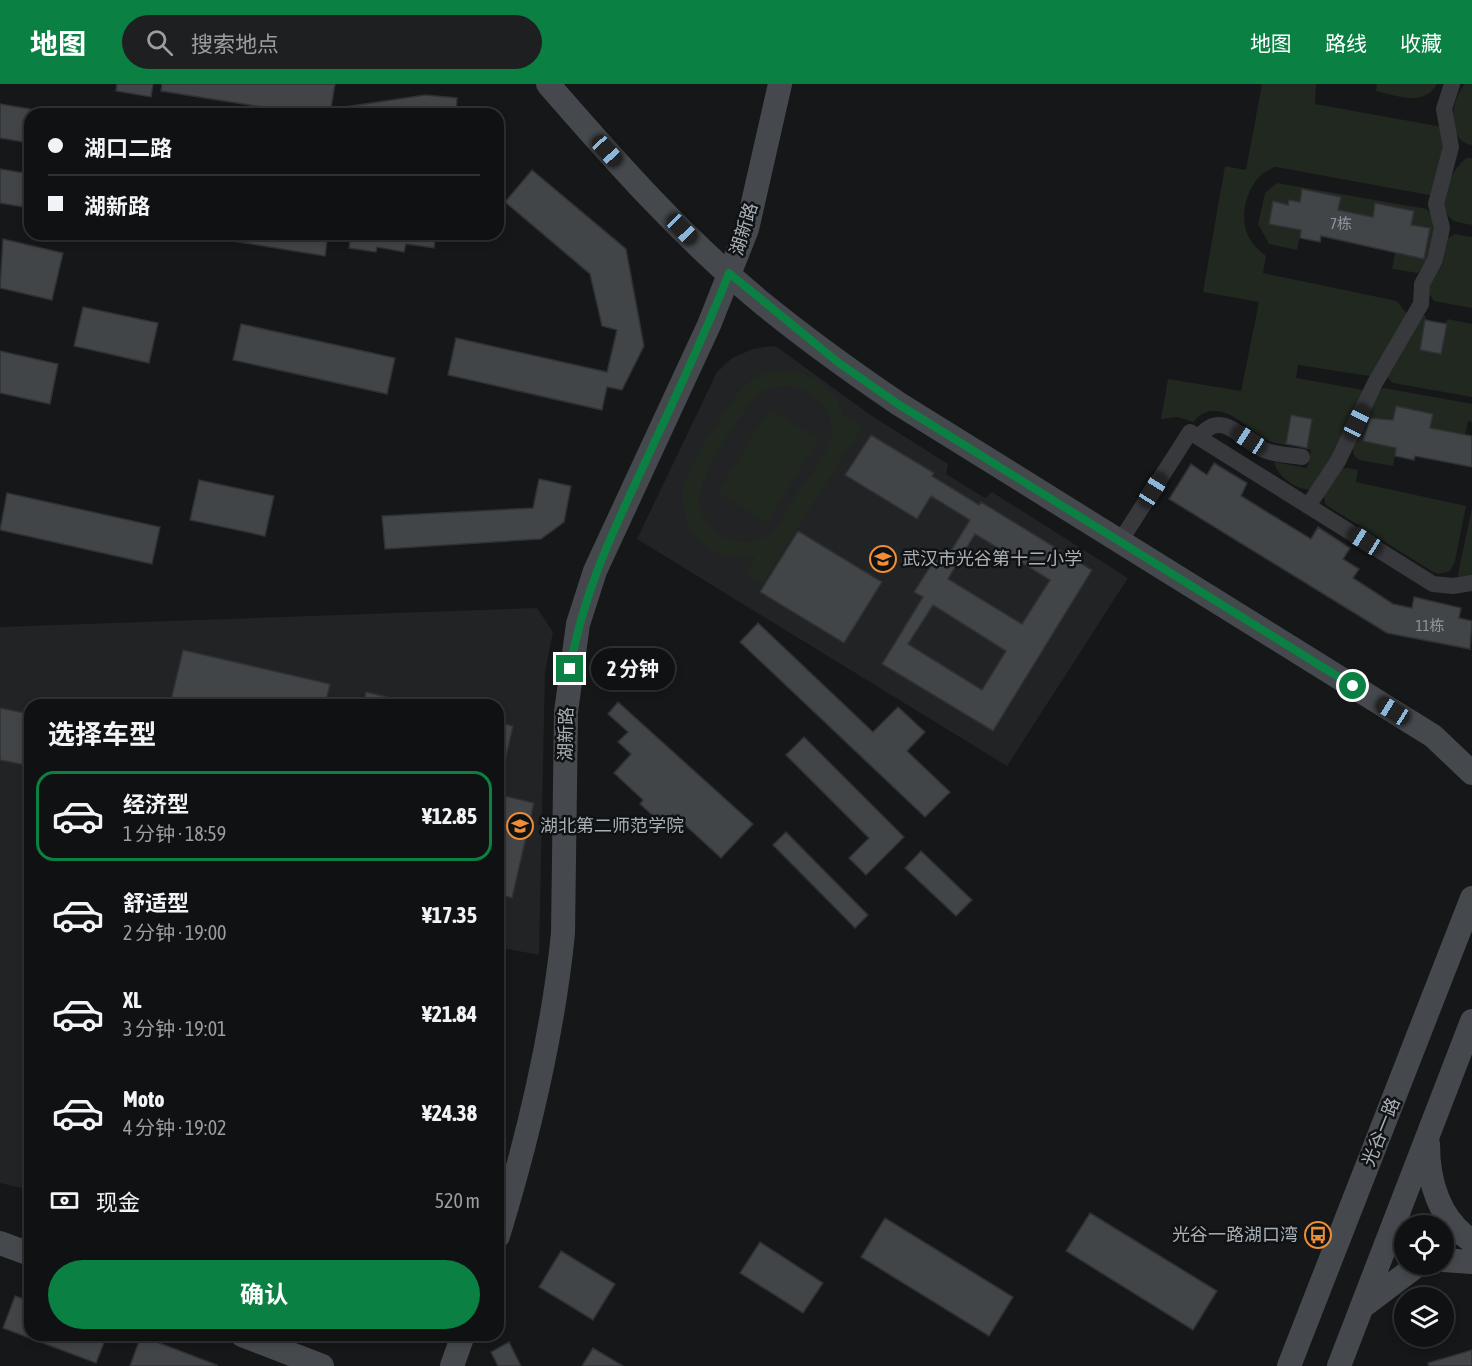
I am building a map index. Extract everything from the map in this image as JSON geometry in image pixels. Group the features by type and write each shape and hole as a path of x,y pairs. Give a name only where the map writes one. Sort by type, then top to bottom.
{"street":[{"path":"548,84 638,185 729,273 761,302 847,369 908,410 1121,540 1433,736 1472,752"},
{"name":"湖新路","path":"504,1213 530,1115 555,1001 561,961 566,712 578,624 595,571 709,326 747,229 780,84"},
{"path":"1308,506 1338,460 1375,383 1421,304 1422,284 1435,260 1442,228 1436,204 1452,147 1444,109 1452,84"},
{"path":"1198,437 1206,427 1217,424 1233,429 1265,450 1302,457"},
{"path":"1121,540 1190,432 1433,584 1453,586 1472,583"},
{"path":"1433,736 1472,773"},
{"name":"光谷一路","path":"1289,1366 1472,898"},
{"path":"1339,1366 1472,1021"},
{"path":"1429,1131 1428,1169 1436,1197 1454,1225 1472,1241"},
{"path":"0,1243 24,1252"},
{"path":"1454,1261 1472,1262"},
{"path":"1362,1307 1404,1275"},
{"path":"257,1341 322,1366"},
{"path":"452,1366 461,1341"}],"shaded area":[{"path":"1262,84 1316,84 1315,104 1443,127 1445,144 1433,194 1276,167 1260,176 1249,192 1244,221 1252,242 1266,256 1263,273 1397,301 1407,314 1373,374 1369,376 1298,365 1296,378 1363,390 1334,459 1311,490 1299,488 1288,481 1279,472 1274,462 1307,468 1311,450 1307,449 1312,419 1291,415 1286,445 1267,440 1222,412 1212,411 1203,414 1193,422 1178,417 1161,419 1168,379 1241,391 1259,302 1203,292 1225,166 1246,170"},
{"path":"1377,84 1437,84 1425,96 1410,98 1376,91"},
{"path":"1465,84 1472,84 1472,145 1463,142 1454,128 1456,99"},
{"path":"1466,158 1472,158 1472,225 1451,219 1445,211 1444,203 1447,186"},
{"path":"1277,183 1427,209 1435,221 1429,258 1418,273 1392,269 1396,249 1430,228 1411,225 1414,211 1375,203 1373,217 1338,210 1340,198 1288,205 1273,202 1270,224 1301,230 1297,250 1269,244 1258,224 1265,193"},
{"path":"1455,234 1472,237 1472,308 1434,301 1429,294 1430,285 1443,263 1448,238"},
{"path":"1422,316 1426,316 1420,350 1441,354 1447,319 1472,324 1472,397 1393,383 1387,377"},
{"name":"武汉市光谷第十二小学","path":"777,347 872,416 948,464 946,474 985,498 992,492 1128,578 1007,766 637,539 717,372 732,358 753,349"},
{"path":"779,370 803,373 821,382 837,398 843,415 862,427 762,584 745,574 756,556 741,558 713,550 692,530 685,517 682,503 683,487 701,450 739,392 753,379","holes":["780,386 792,387 813,395 827,411 831,421 828,445 781,520 770,533 750,542 729,539 711,527 704,519 700,509 700,497 709,468 753,400 764,391"]},
{"path":"1384,388 1472,404 1472,422 1468,421 1465,435 1430,428 1433,414 1393,420 1382,418 1381,421 1368,418 1363,441 1396,448 1393,466 1359,460 1352,448 1379,391"},
{"path":"769,409 819,439 767,523 718,492"},
{"path":"1340,469 1358,470 1356,482 1466,506 1455,561 1450,571 1439,574 1433,572 1326,505 1323,494"},
{"path":"1472,508 1472,579 1459,577 1458,574"},
{"name":"湖北第二师范学院","path":"537,608 553,632 545,672 539,955 504,948 504,699 24,699 24,1189 0,1183 0,627"}],"building":[{"path":"117,84 153,84 151,97 116,91"},
{"path":"162,84 335,84 331,108 269,108 161,91"},
{"path":"425,95 457,98 456,108 345,107"},
{"path":"0,104 24,108 24,142 0,138"},
{"path":"0,169 24,173 24,207 0,203"},
{"path":"532,170 626,249 644,346 622,390 607,387 602,410 448,375 456,338 607,372 617,330 602,326 590,274 505,202"},
{"path":"1302,189 1341,197 1338,210 1373,217 1375,203 1414,211 1411,225 1430,228 1424,259 1321,236 1320,242 1300,238 1301,230 1269,224 1273,201 1288,205 1289,200 1300,202"},
{"path":"3,239 63,253 52,300 0,288"},
{"path":"233,240 327,240 325,256"},
{"path":"350,240 435,240 434,248 406,244 404,252 377,247 376,252 349,248"},
{"path":"83,307 158,323 149,363 74,346"},
{"path":"1425,320 1447,324 1441,354 1420,350"},
{"path":"241,324 395,358 387,394 233,360"},
{"path":"0,351 58,364 50,404 0,393"},
{"path":"1396,406 1433,414 1430,428 1472,436 1472,467 1415,456 1414,460 1395,456 1396,448 1363,441 1370,418 1393,420"},
{"path":"1291,415 1312,419 1307,448 1286,444"},
{"path":"871,435 934,473 932,476 979,505 981,502 1092,570 993,731 882,664 923,597 914,592 935,559 943,564 970,520 931,496 917,519 845,475","holes":["975,534 1050,580 1022,624 948,579","933,605 1006,651 982,690 908,644"]},
{"path":"1214,463 1247,483 1241,496 1311,539 1318,527 1350,548 1343,559 1359,569 1353,578 1393,604 1412,608 1414,597 1461,608 1459,618 1472,621 1470,649 1387,633 1169,499 1191,464 1207,475"},
{"path":"539,479 571,486 564,522 541,539 385,549 382,516 533,508"},
{"path":"199,480 274,496 265,536 190,520"},
{"path":"7,493 160,527 152,564 0,530"},
{"path":"798,531 882,582 844,643 760,592"},
{"path":"758,623 873,732 898,707 925,732 907,751 950,792 925,817 740,642"},
{"path":"183,650 330,684 326,699 171,699"},
{"path":"366,692 396,699 364,699"},
{"path":"618,702 753,824 721,858 673,814 663,825 640,804 643,800 614,773 631,754 618,742 628,732 608,714"},
{"path":"0,708 24,713 24,765 0,760"},
{"path":"504,724 513,726 504,766"},
{"path":"804,737 904,837 866,875 849,858 869,838 786,755"},
{"path":"505,796 534,803 512,898 504,896"},
{"path":"786,832 868,915 855,928 773,845"},
{"path":"921,851 972,900 956,916 905,868"},
{"path":"1090,1213 1217,1291 1193,1330 1066,1251"},
{"path":"885,1218 1013,1297 989,1336 861,1257"},
{"path":"760,1242 823,1283 803,1313 740,1273"},
{"path":"561,1251 615,1284 593,1320 539,1287"},
{"path":"15,1296 24,1299 24,1336 3,1328"},
{"path":"38,1341 105,1341 96,1363"},
{"path":"139,1341 154,1341 217,1365 217,1366 130,1366"},
{"path":"509,1342 521,1366 498,1366 491,1352"},
{"path":"593,1348 623,1366 582,1366"},
{"path":"1472,1350 1472,1366 1429,1366 1428,1363"}],"place":[{"name":"武汉市光谷第十二小学","path":"883,559"},
{"name":"湖北第二师范学院","path":"520,826"},
{"name":"光谷一路湖口湾","path":"1318,1235"}],"route":[{"path":"570,669 578,624 595,571 709,326 729,273 761,302 839,363 898,404 1121,540 1353,686"}]}
